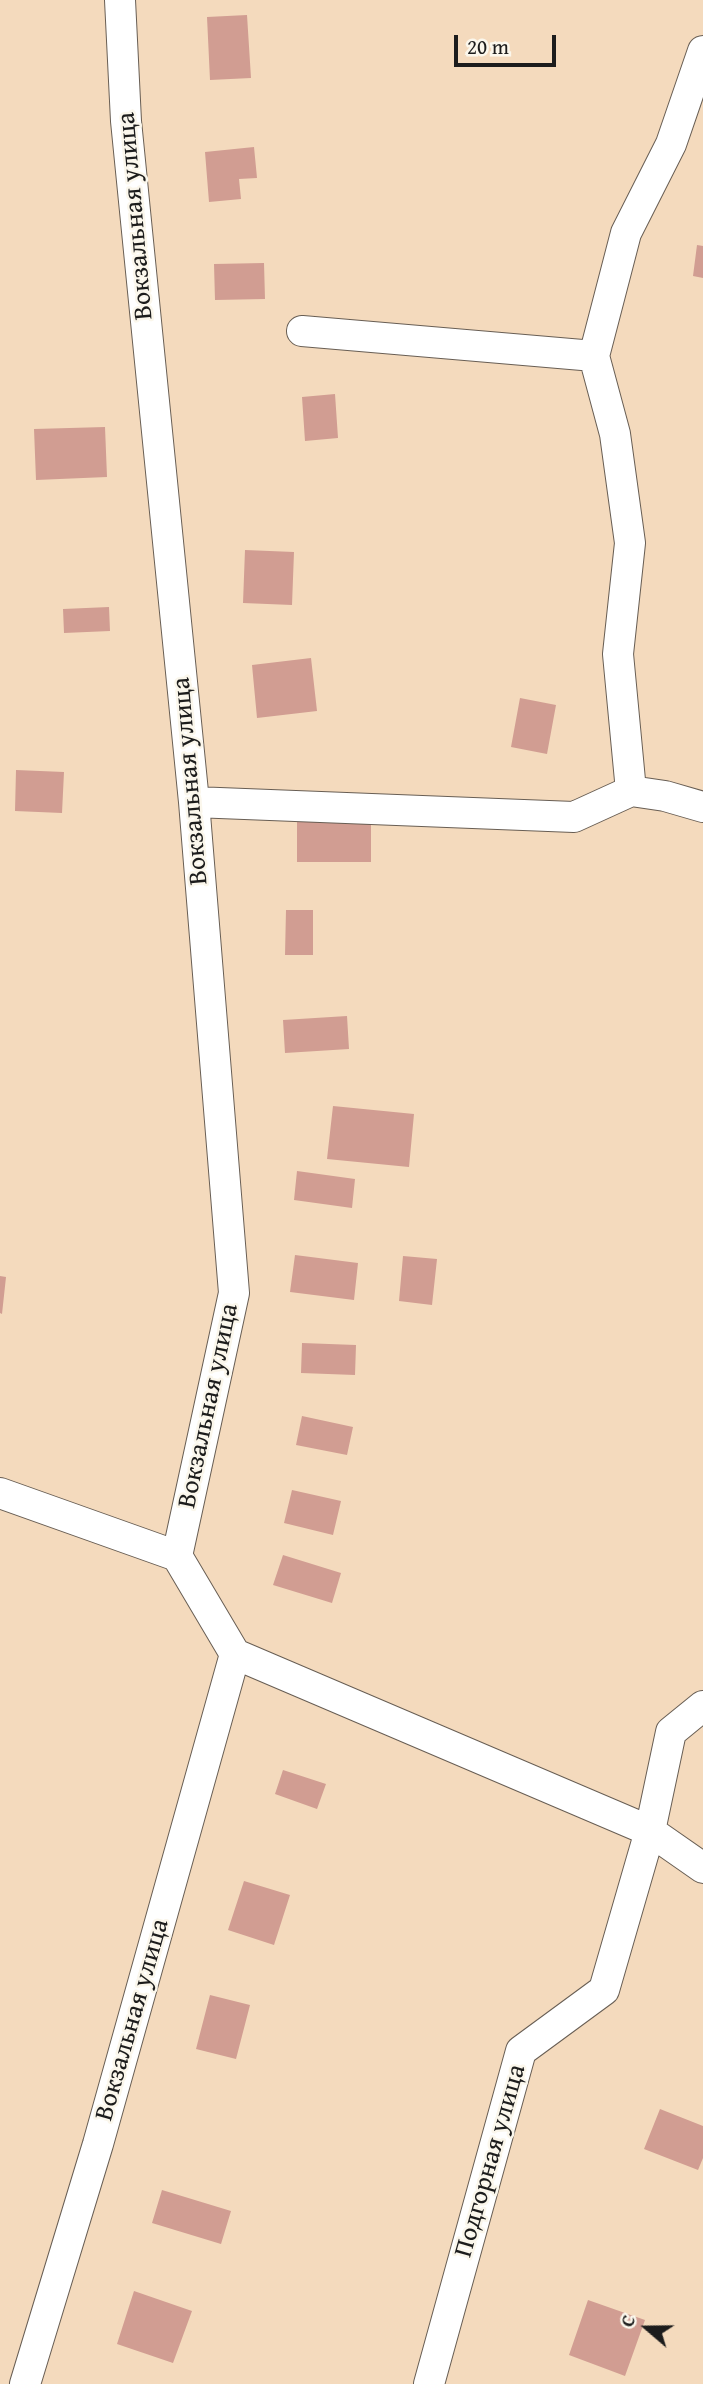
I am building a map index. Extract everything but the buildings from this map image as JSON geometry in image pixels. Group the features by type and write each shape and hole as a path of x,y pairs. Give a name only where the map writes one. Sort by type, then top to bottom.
{"street":[{"name":"Вокзальная улица","path":"120,0 126,121 194,802 234,1293 177,1556"},
{"path":"631,791 618,654 631,542 615,434 594,356 626,233 671,144 703,51"},
{"path":"302,331 594,356"},
{"path":"194,802 574,817 631,791 665,796 703,807"},
{"path":"0,1493 177,1556 235,1654 650,1831 703,1868"},
{"name":"Вокзальная улица","path":"25,2384 98,2144 235,1654"},
{"name":"Подгорная улица","path":"429,2384 521,2051 604,1990 650,1831 671,1732 703,1706"}]}
